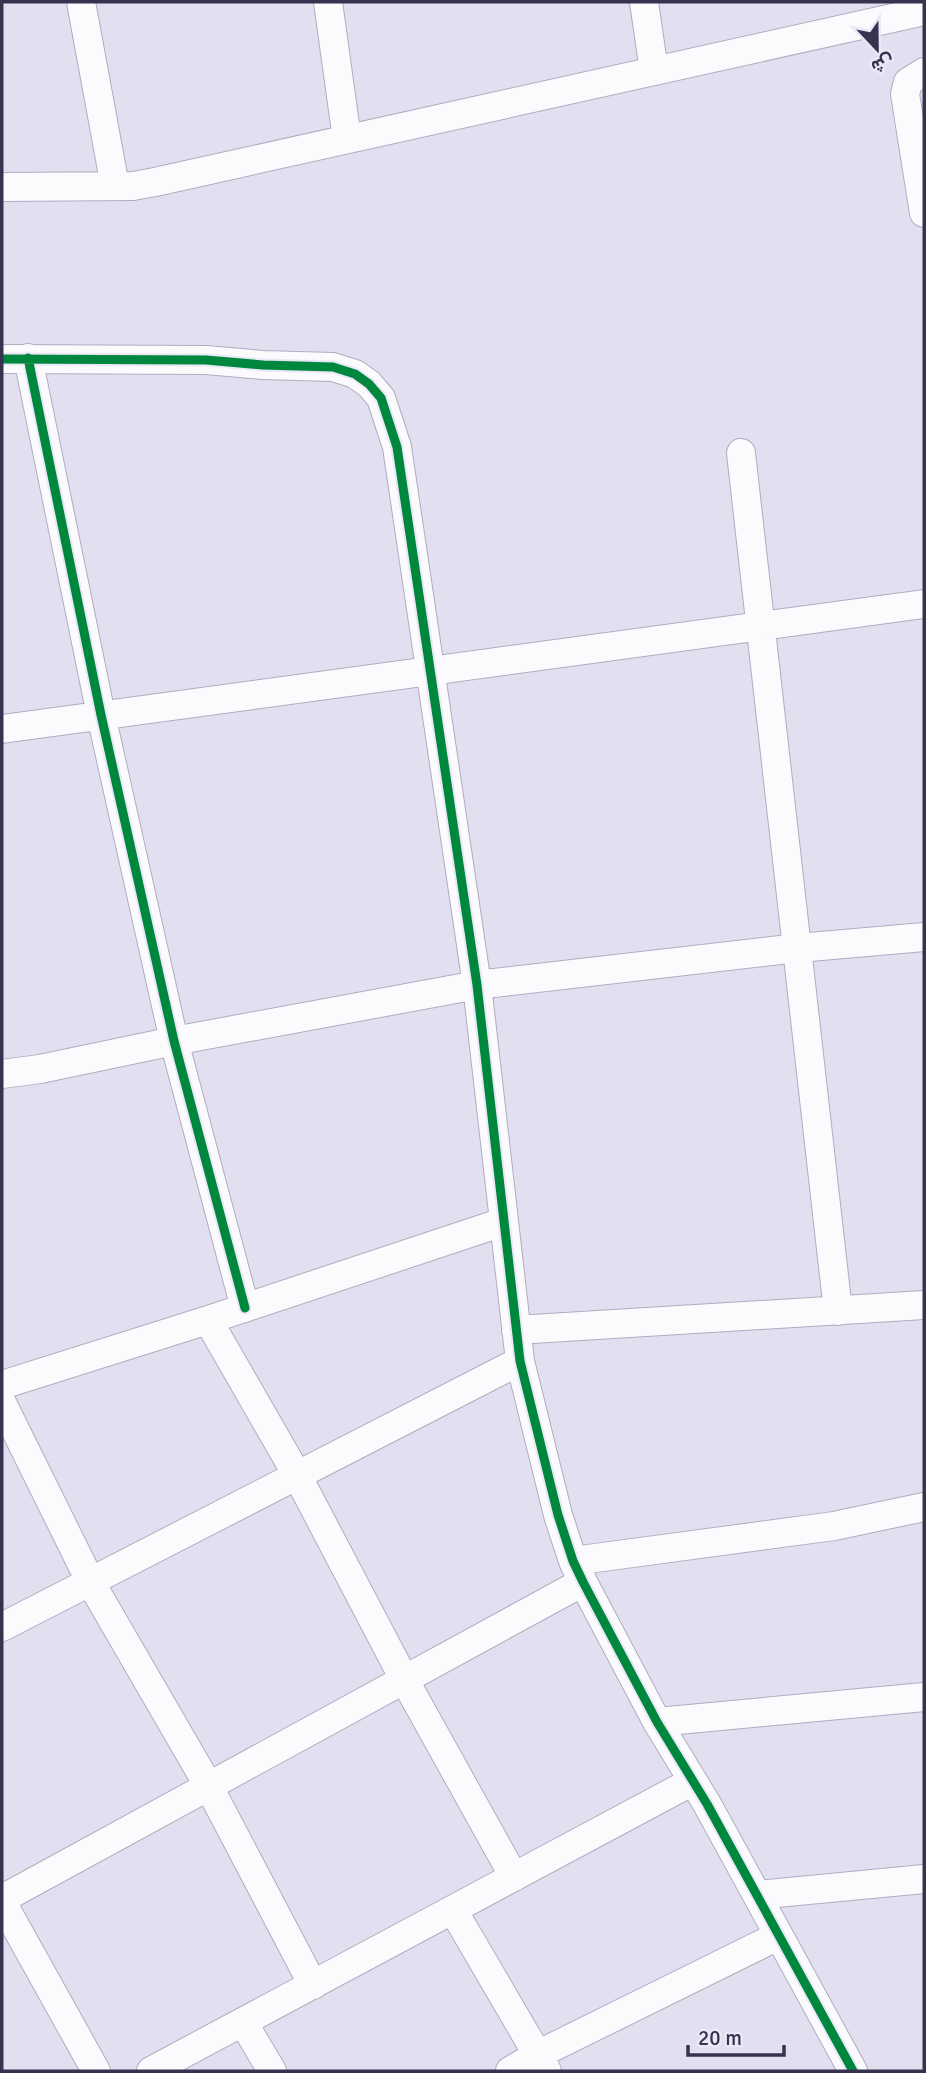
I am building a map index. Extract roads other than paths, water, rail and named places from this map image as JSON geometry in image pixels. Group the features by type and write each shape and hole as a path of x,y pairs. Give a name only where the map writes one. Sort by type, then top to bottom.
{"street":[{"path":"81,2 115,186"},
{"path":"328,2 347,139"},
{"path":"644,2 654,71"},
{"path":"2,187 115,186 155,182 924,11"},
{"path":"924,72 908,82 905,94 924,213"},
{"path":"245,1308 174,1041 101,715 15,359 206,360 333,367 355,374 369,384 381,398 397,447 477,985 520,1360 558,1515 578,1571 657,1722 693,1781 853,2071"},
{"path":"741,453 838,1311"},
{"path":"2,729 924,604"},
{"path":"2,1074 477,985 798,948 924,937"},
{"path":"2,1385 503,1222"},
{"path":"516,1330 924,1305"},
{"path":"208,1320 297,1475 404,1679 514,1877"},
{"path":"2,1627 520,1360"},
{"path":"2,1403 91,1583 208,1785 313,1985"},
{"path":"96,2071 2,1900 404,1679 578,1571 834,1526 924,1507"},
{"path":"657,1722 924,1697"},
{"path":"151,2071 693,1781"},
{"path":"757,1895 924,1880"},
{"path":"453,1910 542,2063"},
{"path":"510,2071 542,2063 778,1936"},
{"path":"243,2022 272,2071"}]}
